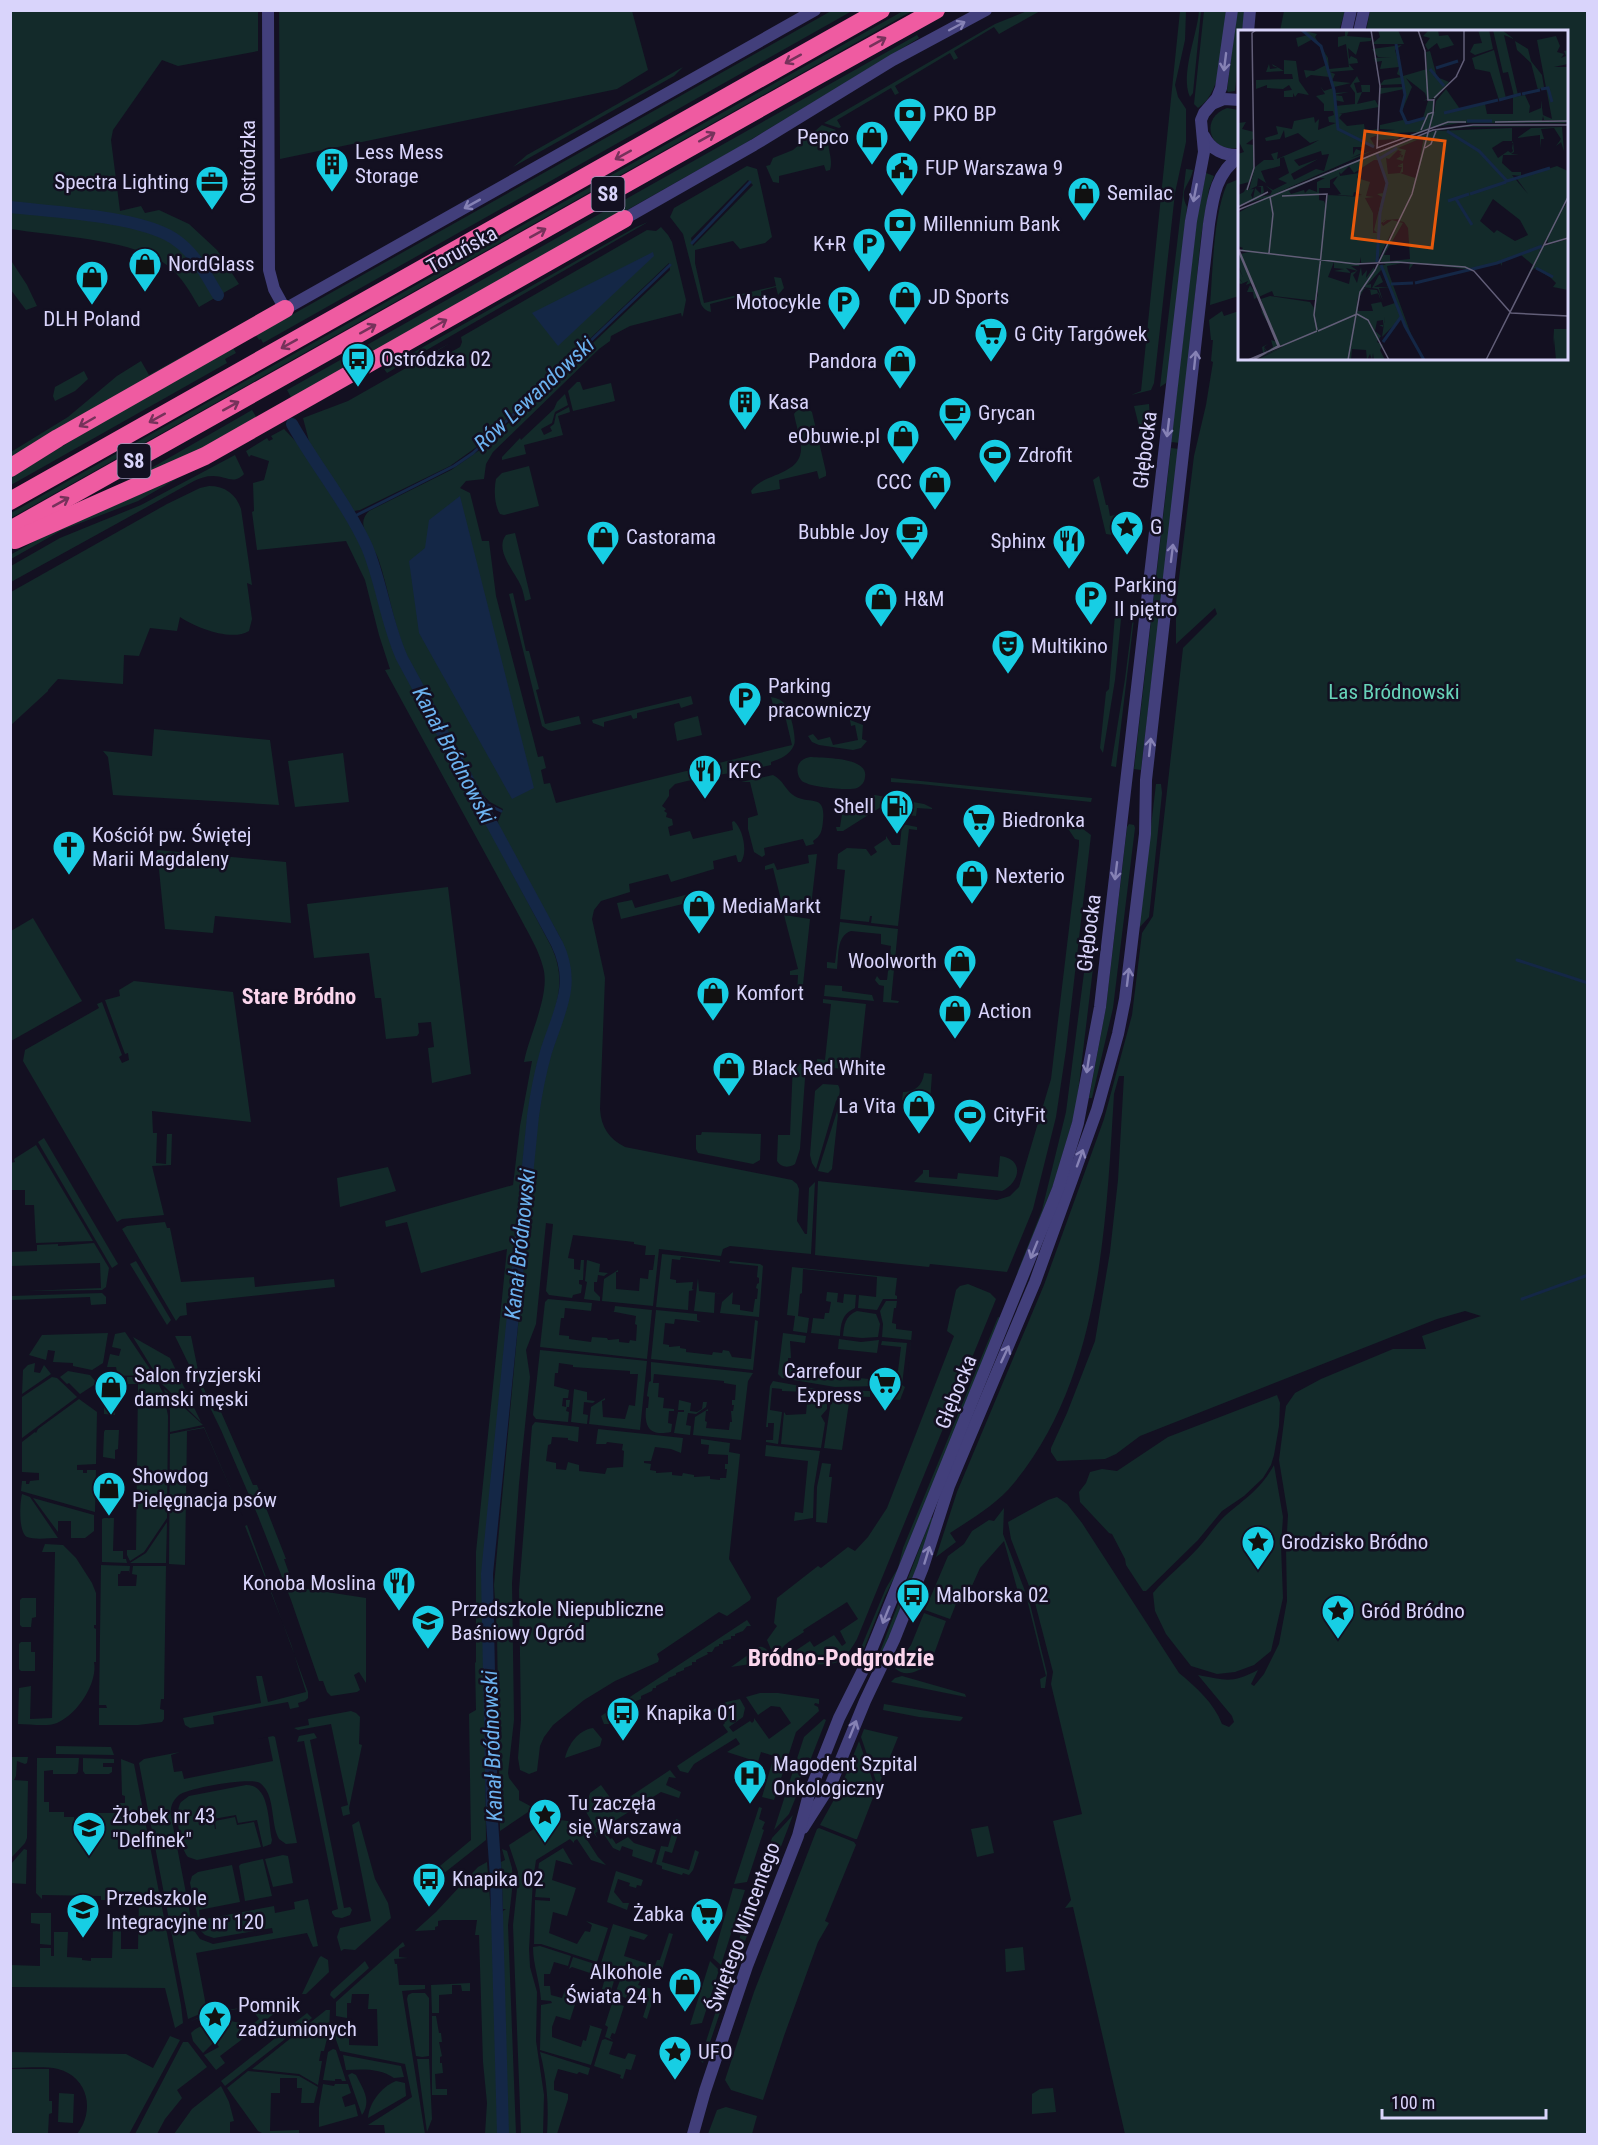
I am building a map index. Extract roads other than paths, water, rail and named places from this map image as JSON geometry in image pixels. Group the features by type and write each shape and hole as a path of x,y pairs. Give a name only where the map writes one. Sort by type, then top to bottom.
{"highway":[{"name":"Toruńska","path":"10,501 880,10"},
{"name":"Toruńska","path":"10,530 936,10"},
{"path":"10,542 182,467 624,219"},
{"path":"10,468 58,438 285,309"}],"street":[{"name":"Ostródzka","path":"268,10 268,270 273,286 285,309"},
{"name":"Toruńska","path":"285,309 815,10"},
{"path":"624,219 788,125 893,60 986,10"},
{"name":"Głębocka","path":"851,1695 866,1664 1050,1210 1078,1123 1100,1007 1191,221 1204,152 1202,117 1218,96 1222,84 1232,10"},
{"path":"1248,30 1250,10"},
{"path":"1346,30 1351,10"},
{"path":"1359,30 1364,10"},
{"path":"1212,104 1224,99 1238,99"},
{"name":"Głębocka","path":"1203,135 1209,145 1220,152 1238,155"},
{"name":"Głębocka","path":"866,1697 894,1640 920,1575 949,1486 1035,1282 1090,1131 1118,1034 1125,999 1143,845 1146,780 1209,224 1219,179 1228,165 1238,156"},
{"name":"Świętego Wincentego","path":"693,2134 747,1966 798,1836 809,1794 851,1695"},
{"name":"Świętego Wincentego","path":"798,1836 831,1784 866,1697"}],"water":[{"path":"653,252 654,256 558,346 532,313"},
{"path":"460,496 534,788 512,799 419,633 409,561 425,548 429,520"}],"waterway":[{"name":"Rów Lewandowski","path":"692,243 750,182"},
{"name":"Kanał Bródnowski","path":"10,207 95,216 158,231 173,238 187,250 199,264 218,295"},
{"name":"Rów Lewandowski","path":"351,518 454,466 473,453 670,265"},
{"name":"Kanał Bródnowski","path":"292,424 341,500 367,547 402,658 557,944 565,973 564,999 546,1052 533,1116 487,1574 492,1821 496,1878 503,2134"},
{"path":"476,795 486,804 501,811"},
{"path":"1517,960 1588,983"},
{"path":"1522,1299 1588,1275"}],"place":[{"name":"PKO BP","path":"910,143"},
{"name":"Pepco","path":"872,166"},
{"name":"Less Mess Storage","path":"332,193"},
{"name":"FUP Warszawa 9","path":"902,197"},
{"name":"Spectra Lighting","path":"212,211"},
{"name":"Semilac","path":"1084,222"},
{"name":"Millennium Bank","path":"900,253"},
{"name":"K+R","path":"869,273"},
{"name":"NordGlass","path":"145,293"},
{"name":"DLH Poland","path":"92,306"},
{"name":"JD Sports","path":"905,326"},
{"name":"Motocykle","path":"844,331"},
{"name":"G City Targówek","path":"991,363"},
{"name":"Ostródzka 02","path":"358,388"},
{"name":"Pandora","path":"900,390"},
{"name":"Kasa","path":"745,431"},
{"name":"Grycan","path":"955,442"},
{"name":"eObuwie.pl","path":"903,465"},
{"name":"Zdrofit","path":"995,484"},
{"name":"CCC","path":"935,511"},
{"name":"G","path":"1127,556"},
{"name":"Bubble Joy","path":"912,561"},
{"name":"Castorama","path":"603,566"},
{"name":"Sphinx","path":"1069,570"},
{"name":"Parking II piętro","path":"1091,626"},
{"name":"H&M","path":"881,628"},
{"name":"Multikino","path":"1008,675"},
{"name":"Parking pracowniczy","path":"745,727"},
{"name":"KFC","path":"705,800"},
{"name":"Shell","path":"897,835"},
{"name":"Biedronka","path":"979,849"},
{"name":"Kościół pw. Świętej Marii Magdaleny","path":"69,876"},
{"name":"Nexterio","path":"972,905"},
{"name":"MediaMarkt","path":"699,935"},
{"name":"Woolworth","path":"960,990"},
{"name":"Komfort","path":"713,1022"},
{"name":"Action","path":"955,1040"},
{"name":"Black Red White","path":"729,1097"},
{"name":"La Vita","path":"919,1135"},
{"name":"CityFit","path":"970,1144"},
{"name":"Carrefour Express","path":"885,1412"},
{"name":"Salon fryzjerski damski męski","path":"111,1416"},
{"name":"Showdog Pielęgnacja psów","path":"109,1517"},
{"name":"Grodzisko Bródno","path":"1258,1571"},
{"name":"Konoba Moslina","path":"399,1612"},
{"name":"Malborska 02","path":"913,1624"},
{"name":"Gród Bródno","path":"1338,1640"},
{"name":"Przedszkole Niepubliczne Baśniowy Ogród","path":"428,1650"},
{"name":"Knapika 01","path":"623,1742"},
{"name":"Magodent Szpital Onkologiczny","path":"750,1805"},
{"name":"Tu zaczęła się Warszawa","path":"545,1844"},
{"name":"Żłobek nr 43 \"Delfinek\"","path":"89,1857"},
{"name":"Knapika 02","path":"429,1908"},
{"name":"Przedszkole Integracyjne nr 120","path":"83,1939"},
{"name":"Żabka","path":"707,1943"},
{"name":"Alkohole Świata 24 h","path":"685,2013"},
{"name":"Pomnik zadżumionych","path":"215,2046"},
{"name":"UFO","path":"675,2081"}],"district":[{"name":"Stare Bródno","path":"299,996"},
{"name":"Bródno-Podgrodzie","path":"841,1658"}],"park label":[{"name":"Las Bródnowski","path":"1394,692"}]}
